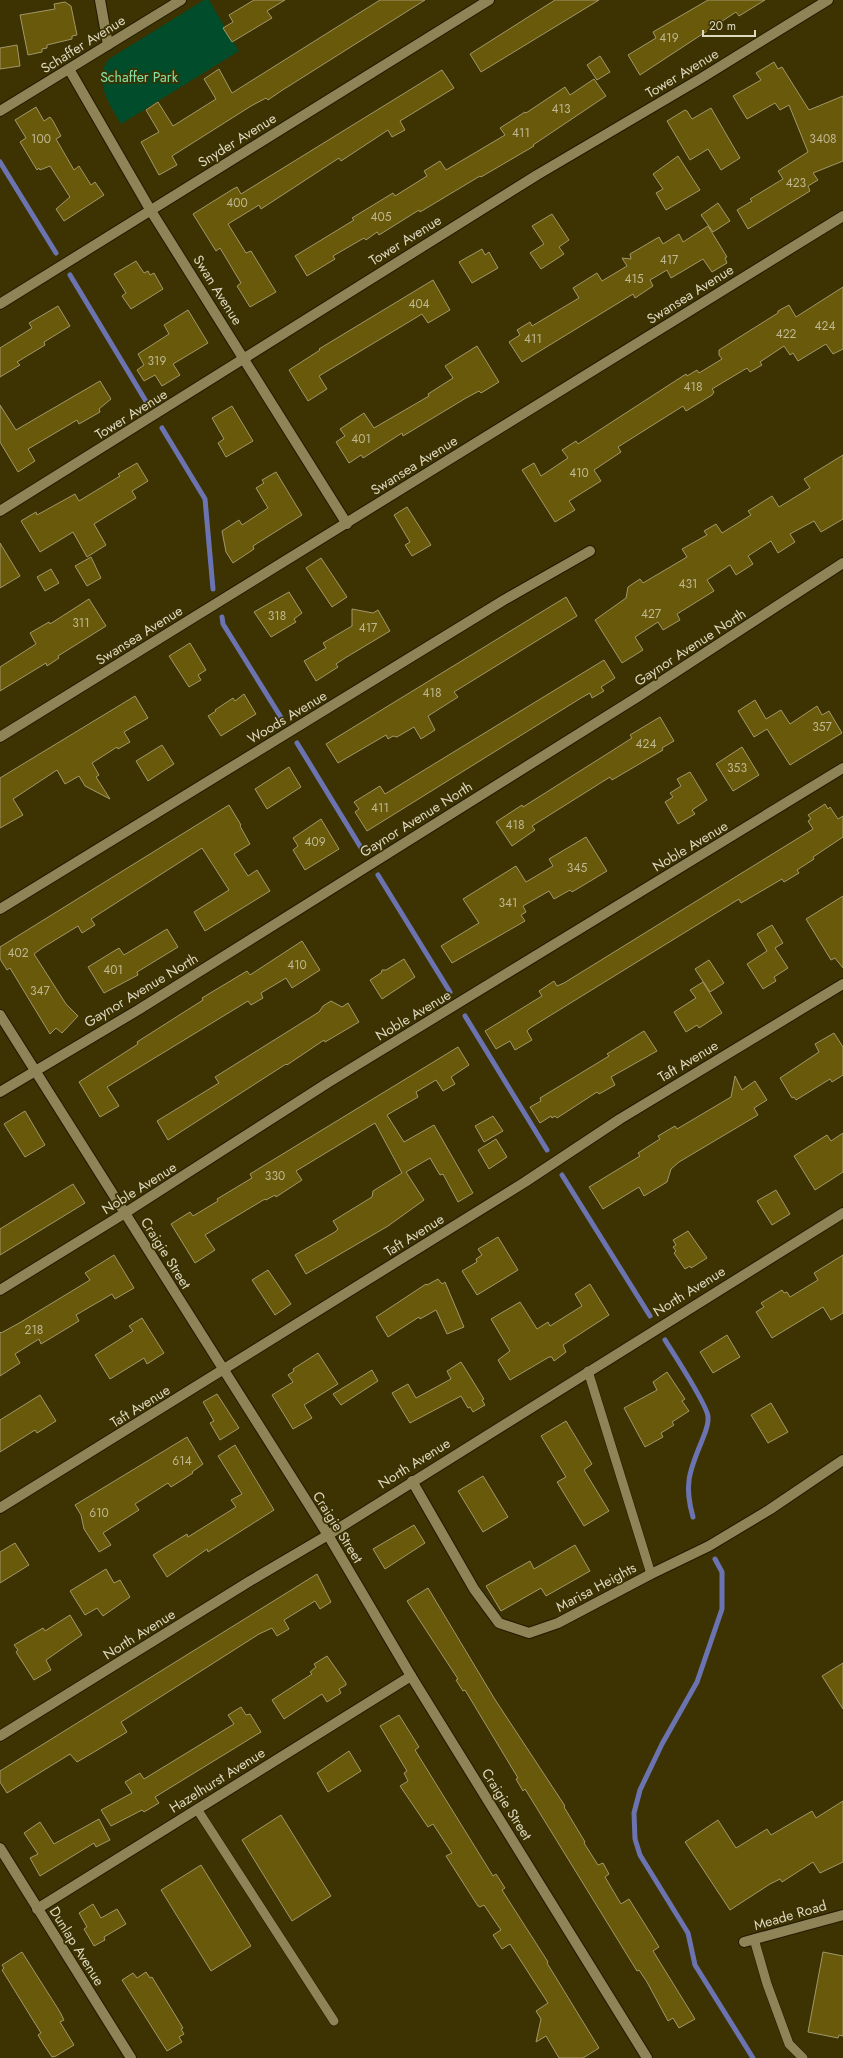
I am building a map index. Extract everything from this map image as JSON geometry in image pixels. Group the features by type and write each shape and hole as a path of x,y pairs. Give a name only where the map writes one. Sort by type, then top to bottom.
{"street":[{"path":"100,0 108,45"},
{"name":"Schaffer Avenue","path":"0,111 181,0"},
{"name":"Snyder Avenue","path":"0,304 489,0"},
{"name":"Tower Avenue","path":"0,511 536,175 700,79 824,1"},
{"name":"Swan Avenue","path":"69,70 151,211 347,524"},
{"name":"Swansea Avenue","path":"0,737 347,524 843,216"},
{"name":"Woods Avenue","path":"0,909 504,600 590,551"},
{"name":"Gaynor Avenue North","path":"0,1092 138,1010 639,696 843,563"},
{"name":"Noble Avenue","path":"0,1290 125,1214 329,1082 843,768"},
{"name":"Taft Avenue","path":"0,1508 223,1371 525,1182 620,1119 843,984"},
{"name":"Craigie Street","path":"0,1015 328,1536 411,1676 647,2058"},
{"name":"North Avenue","path":"0,1736 250,1581 328,1536 412,1481 843,1213"},
{"name":"Marisa Heights","path":"412,1481 474,1589 500,1623 529,1633 558,1623 651,1574 709,1546 769,1510 843,1460"},
{"name":"Hazelhurst Avenue","path":"37,1909 411,1676"},
{"name":"Dunlap Avenue","path":"0,1848 131,2058"},
{"name":"Meade Road","path":"744,1942 843,1915"}],"lane":[{"path":"588,1371 651,1574"},
{"path":"197,1809 334,2022"},
{"path":"754,1939 767,1984 789,2044 803,2058"}],"green space":[{"name":"Schaffer Park","path":"204,0 209,0 239,51 121,124 108,101 102,84 104,67 109,59"}],"building":[{"path":"254,0 285,0 267,11 272,18 232,42 223,28 233,22 229,15"},
{"path":"380,0 425,0 268,100 266,98 251,106 172,156 177,165 159,175 141,142 159,132 146,110 158,102 173,126 216,99 204,79 219,69 232,93"},
{"path":"555,0 599,0 481,72 470,54"},
{"path":"708,0 765,0 739,16 736,12 640,75 628,55 656,38 653,32"},
{"path":"65,2 71,6 77,35 72,36 72,39 47,45 47,48 42,49 42,52 28,55 20,15 55,9 54,4"},
{"path":"17,45 20,66 0,69 0,48"},
{"path":"600,56 610,72 597,80 587,65"},
{"path":"774,62 778,69 782,67 809,110 843,96 843,161 813,173 818,180 808,186 810,191 748,229 737,210 752,201 750,199 783,179 778,171 808,152 789,105 780,110 775,103 747,119 733,96 761,80 756,73"},
{"path":"442,70 454,88 400,121 405,130 392,137 388,130 341,161 339,158 261,209 259,205 228,224 246,253 251,251 276,292 250,307 237,286 241,283 220,248 216,251 193,214 237,187 241,194"},
{"path":"594,79 606,96 533,145 534,146 420,212 419,210 379,235 377,232 366,240 364,238 333,256 335,259 307,276 295,256 354,220 352,218 393,193 395,196 427,176 424,171 440,161 446,170 505,135 500,128 565,87 570,95"},
{"path":"36,107 44,121 50,117 53,121 61,136 56,139 74,170 79,166 91,185 95,182 104,195 64,221 56,209 70,197 50,166 40,170 39,168 37,170 20,142 26,138 15,120"},
{"path":"711,108 740,158 721,170 708,149 690,160 667,121 685,110 692,119"},
{"path":"678,156 700,190 666,210 656,193 663,189 653,174"},
{"path":"718,203 730,221 713,232 701,215"},
{"path":"552,214 569,240 559,247 564,254 541,269 530,253 544,244 532,226"},
{"path":"708,226 727,257 725,258 727,263 712,272 703,259 671,278 667,270 650,280 653,286 635,298 633,294 522,362 509,342 520,335 517,330 530,322 532,326 579,298 573,288 597,273 602,281 627,266 622,258 631,259 630,254 659,237 663,244 679,234 683,242"},
{"path":"482,249 485,255 489,252 498,268 472,283 459,262"},
{"path":"136,261 144,273 148,271 150,275 154,273 163,289 131,309 122,296 126,293 114,274"},
{"path":"433,280 450,310 428,323 422,314 319,376 327,389 308,401 289,370 320,350 319,349"},
{"path":"843,287 843,349 833,354 826,344 798,361 793,353 790,355 784,346 760,362 762,365 750,372 747,368 712,389 714,392 712,395 686,411 683,406 618,447 621,452 594,470 601,481 569,501 575,510 555,522 522,470 534,463 541,476 568,458 562,450 576,441 578,444 686,374 687,376 697,370 699,373 722,359 719,355 719,350 778,313 778,311 789,305 796,317"},
{"path":"58,306 70,326 44,342 45,345 17,362 20,365 0,377 0,348 32,328 29,323"},
{"path":"188,310 208,343 173,364 180,375 162,386 155,375 144,381 137,370 144,365 138,354 169,334 164,325"},
{"path":"477,346 499,382 481,393 479,391 466,398 403,436 402,433 363,458 361,455 349,463 336,442 345,436 340,429 364,413 374,428 429,396 428,394 453,378 445,366"},
{"path":"100,381 111,399 99,409 100,412 79,424 77,420 28,449 35,461 18,472 0,442 0,405 16,430"},
{"path":"232,406 253,441 226,457 218,443 224,439 212,418"},
{"path":"843,455 843,519 821,532 814,521 790,534 795,542 778,553 771,541 748,556 753,564 736,575 730,565 707,580 714,591 677,614 680,620 663,630 658,622 635,637 643,650 622,663 595,620 626,598 628,587 640,579 643,583 687,557 682,549 707,535 704,531 716,524 722,533 751,515 748,511 772,496 779,507 810,488 804,479"},
{"path":"137,463 148,481 132,491 136,498 94,524 106,545 87,557 73,532 40,552 21,521 36,512 37,515 75,494 79,501 120,476 118,474"},
{"path":"276,472 302,515 253,546 254,549 233,563 226,552 222,531 239,520 242,525 268,508 256,488 264,483 262,480"},
{"path":"407,507 431,545 412,556 405,545 410,542 394,515"},
{"path":"0,543 20,576 0,588"},
{"path":"91,557 101,578 87,586 75,566"},
{"path":"321,558 347,597 332,607 306,568"},
{"path":"51,569 59,583 45,591 37,577"},
{"path":"289,592 302,613 294,619 296,622 271,637 254,612"},
{"path":"566,597 577,616 454,692 458,697 428,716 435,730 421,739 414,727 397,737 393,736 388,739 386,735 338,763 326,744"},
{"path":"89,599 106,626 58,656 59,658 47,666 46,663 0,691 0,667 36,644 30,633 49,622 50,624"},
{"path":"352,609 373,613 378,610 390,631 336,664 338,667 316,681 304,661 326,648 323,643 352,626"},
{"path":"190,643 206,670 198,675 201,680 189,687 169,656"},
{"path":"604,660 615,678 601,687 604,691 592,698 590,693 581,698 367,831 355,812 359,809 354,802 380,786 385,794"},
{"path":"244,694 256,714 221,736 208,716 233,698 235,701"},
{"path":"135,696 148,718 124,732 130,742 118,749 117,747 92,763 99,775 96,777 110,799 85,786 79,776 65,784 57,770 13,799 23,815 0,828 0,778"},
{"path":"755,700 766,719 781,710 790,724 817,706 822,715 829,711 842,733 790,765 767,729 754,737 738,711"},
{"path":"660,717 674,741 662,748 663,750 612,780 610,777 532,826 535,830 512,846 496,822 522,805 523,807 618,747 632,738 630,735"},
{"path":"162,745 174,764 148,781 136,761"},
{"path":"742,747 759,775 733,791 716,764"},
{"path":"289,767 301,787 267,809 255,789"},
{"path":"690,772 707,800 692,810 695,814 678,824 665,802 673,797 670,793 681,786 677,779"},
{"path":"825,804 828,809 830,807 838,819 843,816 843,837 813,857 814,859 797,870 799,873 784,882 782,879 741,903 739,899 530,1028 527,1031 532,1040 515,1050 510,1041 496,1049 485,1031 542,996 539,991 554,981 557,986 564,983 813,829 808,821 811,819 808,815"},
{"path":"229,805 250,844 234,854 248,876 257,870 270,891 205,931 194,912 229,890 202,848 91,919 95,925 82,933 78,926 42,948 34,954 66,1004 78,1016 62,1033 56,1028 50,1034 10,968 7,970 0,959 0,947"},
{"path":"321,819 339,849 305,870 293,850 298,846 293,838"},
{"path":"586,837 607,871 572,892 570,890 554,899 549,891 523,906 526,912 521,915 525,921 452,963 441,946 479,923 463,899 516,866 526,882 553,866 549,859"},
{"path":"843,896 843,968 835,958 831,960 806,919"},
{"path":"772,925 783,943 775,948 788,968 774,977 776,981 763,989 747,964 767,951 757,934"},
{"path":"167,929 178,947 137,972 138,975 104,993 88,967 119,948 124,955"},
{"path":"302,941 320,970 292,988 286,978 261,993 263,998 251,1005 248,1001 107,1087 119,1106 100,1117 79,1082 138,1044 137,1042 203,1000 202,998 247,971 250,975"},
{"path":"404,959 415,977 382,999 370,980 381,973 382,970 386,970"},
{"path":"709,960 724,983 710,992 695,969"},
{"path":"703,982 722,1013 699,1028 697,1025 686,1032 674,1012 696,998 690,990"},
{"path":"331,1001 342,1007 348,1003 359,1022 325,1042 324,1040 168,1140 157,1121 219,1083 215,1077 319,1012 323,1006"},
{"path":"644,1031 657,1051 611,1077 615,1085 599,1094 597,1092 557,1118 555,1116 552,1118 551,1116 540,1123 530,1107 541,1101 540,1098 609,1056 607,1054"},
{"path":"834,1033 843,1047 843,1075 832,1082 830,1079 796,1100 794,1097 792,1098 780,1078 819,1052 815,1044"},
{"path":"458,1047 469,1065 451,1077 455,1084 443,1091 436,1080 416,1092 418,1097 387,1115 404,1142 434,1125 473,1193 458,1202 443,1174 440,1175 430,1158 406,1172 424,1200 388,1226 306,1274 295,1255 335,1232 338,1229 333,1221 372,1197 373,1191 402,1173 375,1123 296,1171 302,1180 276,1197 275,1195 266,1200 265,1199 205,1235 215,1250 195,1263 171,1224 190,1212 193,1216 218,1201 217,1199 252,1178 250,1174"},
{"path":"735,1076 742,1090 755,1081 767,1100 754,1108 758,1115 679,1162 671,1169 667,1182 644,1196 639,1187 603,1209 589,1187 640,1156 638,1153 660,1139 658,1136 675,1126 677,1129 731,1097"},
{"path":"25,1111 45,1145 25,1157 4,1124"},
{"path":"493,1116 503,1131 484,1142 475,1126"},
{"path":"843,1133 843,1172 815,1190 794,1156 827,1135 831,1141"},
{"path":"496,1139 507,1157 489,1169 478,1150"},
{"path":"73,1184 85,1203 0,1255 0,1229"},
{"path":"776,1190 790,1214 772,1225 757,1201"},
{"path":"688,1231 707,1258 691,1268 690,1266 685,1269 674,1253 676,1251 673,1247 676,1245 673,1240"},
{"path":"498,1237 518,1270 477,1295 462,1271 477,1262 476,1259 482,1255 478,1249"},
{"path":"114,1255 134,1288 115,1299 112,1294 76,1315 79,1321 41,1344 39,1339 15,1354 20,1363 0,1376 0,1332 1,1333 21,1322 90,1280 85,1273"},
{"path":"843,1255 843,1313 831,1320 823,1307 772,1338 756,1312 764,1307 761,1303 782,1290 784,1293 787,1292 790,1297 818,1280 814,1273"},
{"path":"268,1270 291,1304 275,1315 252,1280"},
{"path":"438,1279 442,1284 445,1282 464,1327 447,1334 436,1310 420,1319 419,1317 388,1337 376,1317 426,1284 427,1285"},
{"path":"590,1284 609,1315 563,1345 566,1352 554,1361 552,1357 549,1357 510,1380 498,1360 510,1351 491,1319 520,1302 537,1329 548,1322 550,1326 582,1306 575,1294"},
{"path":"142,1318 164,1353 147,1364 144,1358 110,1379 95,1355 133,1331 129,1326"},
{"path":"727,1335 740,1357 713,1373 700,1352"},
{"path":"318,1353 338,1384 304,1405 312,1418 293,1429 272,1395 293,1382 288,1375 294,1371 293,1369"},
{"path":"461,1362 484,1399 482,1400 485,1405 473,1412 470,1407 468,1408 461,1396 410,1423 392,1393 408,1384 416,1398 451,1379 447,1371"},
{"path":"372,1370 378,1381 341,1405 333,1394"},
{"path":"667,1372 685,1399 682,1401 689,1411 672,1422 674,1425 661,1433 663,1437 645,1447 624,1408 657,1390 653,1382"},
{"path":"217,1394 239,1428 220,1440 210,1423 214,1421 203,1402"},
{"path":"40,1395 56,1421 37,1433 35,1430 0,1452 0,1420"},
{"path":"771,1403 788,1432 768,1443 751,1415"},
{"path":"566,1421 592,1464 584,1470 609,1511 584,1526 557,1482 566,1477 541,1436"},
{"path":"187,1437 203,1464 192,1472 193,1473 171,1487 168,1483 135,1504 139,1510 103,1533 111,1545 99,1552 84,1529 81,1515 75,1505"},
{"path":"235,1445 274,1510 208,1552 207,1549 167,1577 153,1555 187,1534 188,1537 236,1507 231,1500 242,1494 218,1456"},
{"path":"483,1476 508,1517 483,1532 458,1491"},
{"path":"414,1525 425,1543 385,1569 373,1549"},
{"path":"15,1543 29,1565 0,1583 0,1552"},
{"path":"575,1545 590,1571 546,1596 541,1588 501,1611 486,1586 530,1561 534,1569"},
{"path":"106,1569 114,1583 120,1580 130,1597 103,1616 97,1608 85,1615 70,1591"},
{"path":"317,1574 331,1602 320,1609 315,1601 284,1620 289,1629 277,1636 272,1628 259,1634 121,1722 127,1732 77,1762 70,1754 7,1793 0,1782 0,1771"},
{"path":"428,1588 494,1698 565,1806 564,1807 585,1842 584,1843 598,1865 603,1863 609,1874 605,1877 621,1904 629,1899 651,1934 659,1947 653,1951 695,2019 679,2028 673,2018 668,2021 647,1982 639,1970 637,1971 525,1789 523,1791 516,1779 518,1778 465,1690 463,1691 456,1680 458,1679 407,1601"},
{"path":"70,1615 82,1635 46,1660 51,1670 34,1680 16,1652 18,1650 14,1645 43,1628 45,1631"},
{"path":"327,1656 346,1683 346,1685 339,1689 341,1693 327,1702 322,1694 284,1719 272,1700 312,1674 310,1672 316,1667 314,1664"},
{"path":"843,1663 843,1709 822,1676"},
{"path":"241,1707 246,1715 250,1714 261,1732 155,1797 159,1803 144,1812 142,1810 111,1826 101,1810 132,1793 125,1782 140,1773 144,1779 234,1724 228,1715"},
{"path":"399,1715 419,1747 415,1750 493,1876 496,1874 505,1888 502,1890 548,1962 547,1963 599,2048 583,2058 559,2058 546,2036 536,2042 541,2019 536,2011 548,2003 510,1944 502,1949 493,1935 501,1930 484,1905 480,1907 478,1906 446,1856 452,1853 433,1824 428,1827 400,1786 408,1781 404,1773 407,1771 380,1726"},
{"path":"349,1751 361,1771 328,1792 317,1773"},
{"path":"843,1801 843,1862 820,1873 813,1862 782,1882 780,1879 770,1884 730,1910 685,1842 718,1820 736,1848 767,1829 771,1835 812,1811 816,1818"},
{"path":"281,1815 331,1896 292,1921 242,1840"},
{"path":"99,1819 110,1840 96,1847 94,1843 40,1876 30,1858 38,1854 24,1833 40,1822 54,1844"},
{"path":"201,1865 251,1946 211,1971 161,1890"},
{"path":"93,1904 101,1918 117,1909 126,1924 104,1937 105,1940 94,1946 84,1929 87,1927 79,1913"},
{"path":"22,1952 60,2012 64,2020 60,2022 74,2045 56,2056 52,2057 44,2045 38,2035 41,2033 2,1970 4,1968 2,1965"},
{"path":"823,1952 843,1956 843,2036 839,2035 838,2038 808,2032"},
{"path":"146,1972 150,1978 152,1977 183,2028 181,2029 184,2034 179,2037 182,2042 167,2051 122,1980 133,1973 137,1978"}],"waterway":[{"path":"0,162 56,253"},
{"path":"70,275 147,403"},
{"path":"162,428 205,499 213,589"},
{"path":"222,617 223,624 282,719"},
{"path":"297,743 363,851"},
{"path":"378,875 450,992"},
{"path":"465,1016 547,1150"},
{"path":"562,1175 650,1316"},
{"path":"665,1340 697,1391 708,1417 707,1427 693,1462 689,1479 688,1488 693,1517"},
{"path":"715,1559 722,1572 722,1609 697,1682 662,1744 640,1790 634,1813 635,1839 640,1855 688,1933 695,1965 753,2058"}]}
